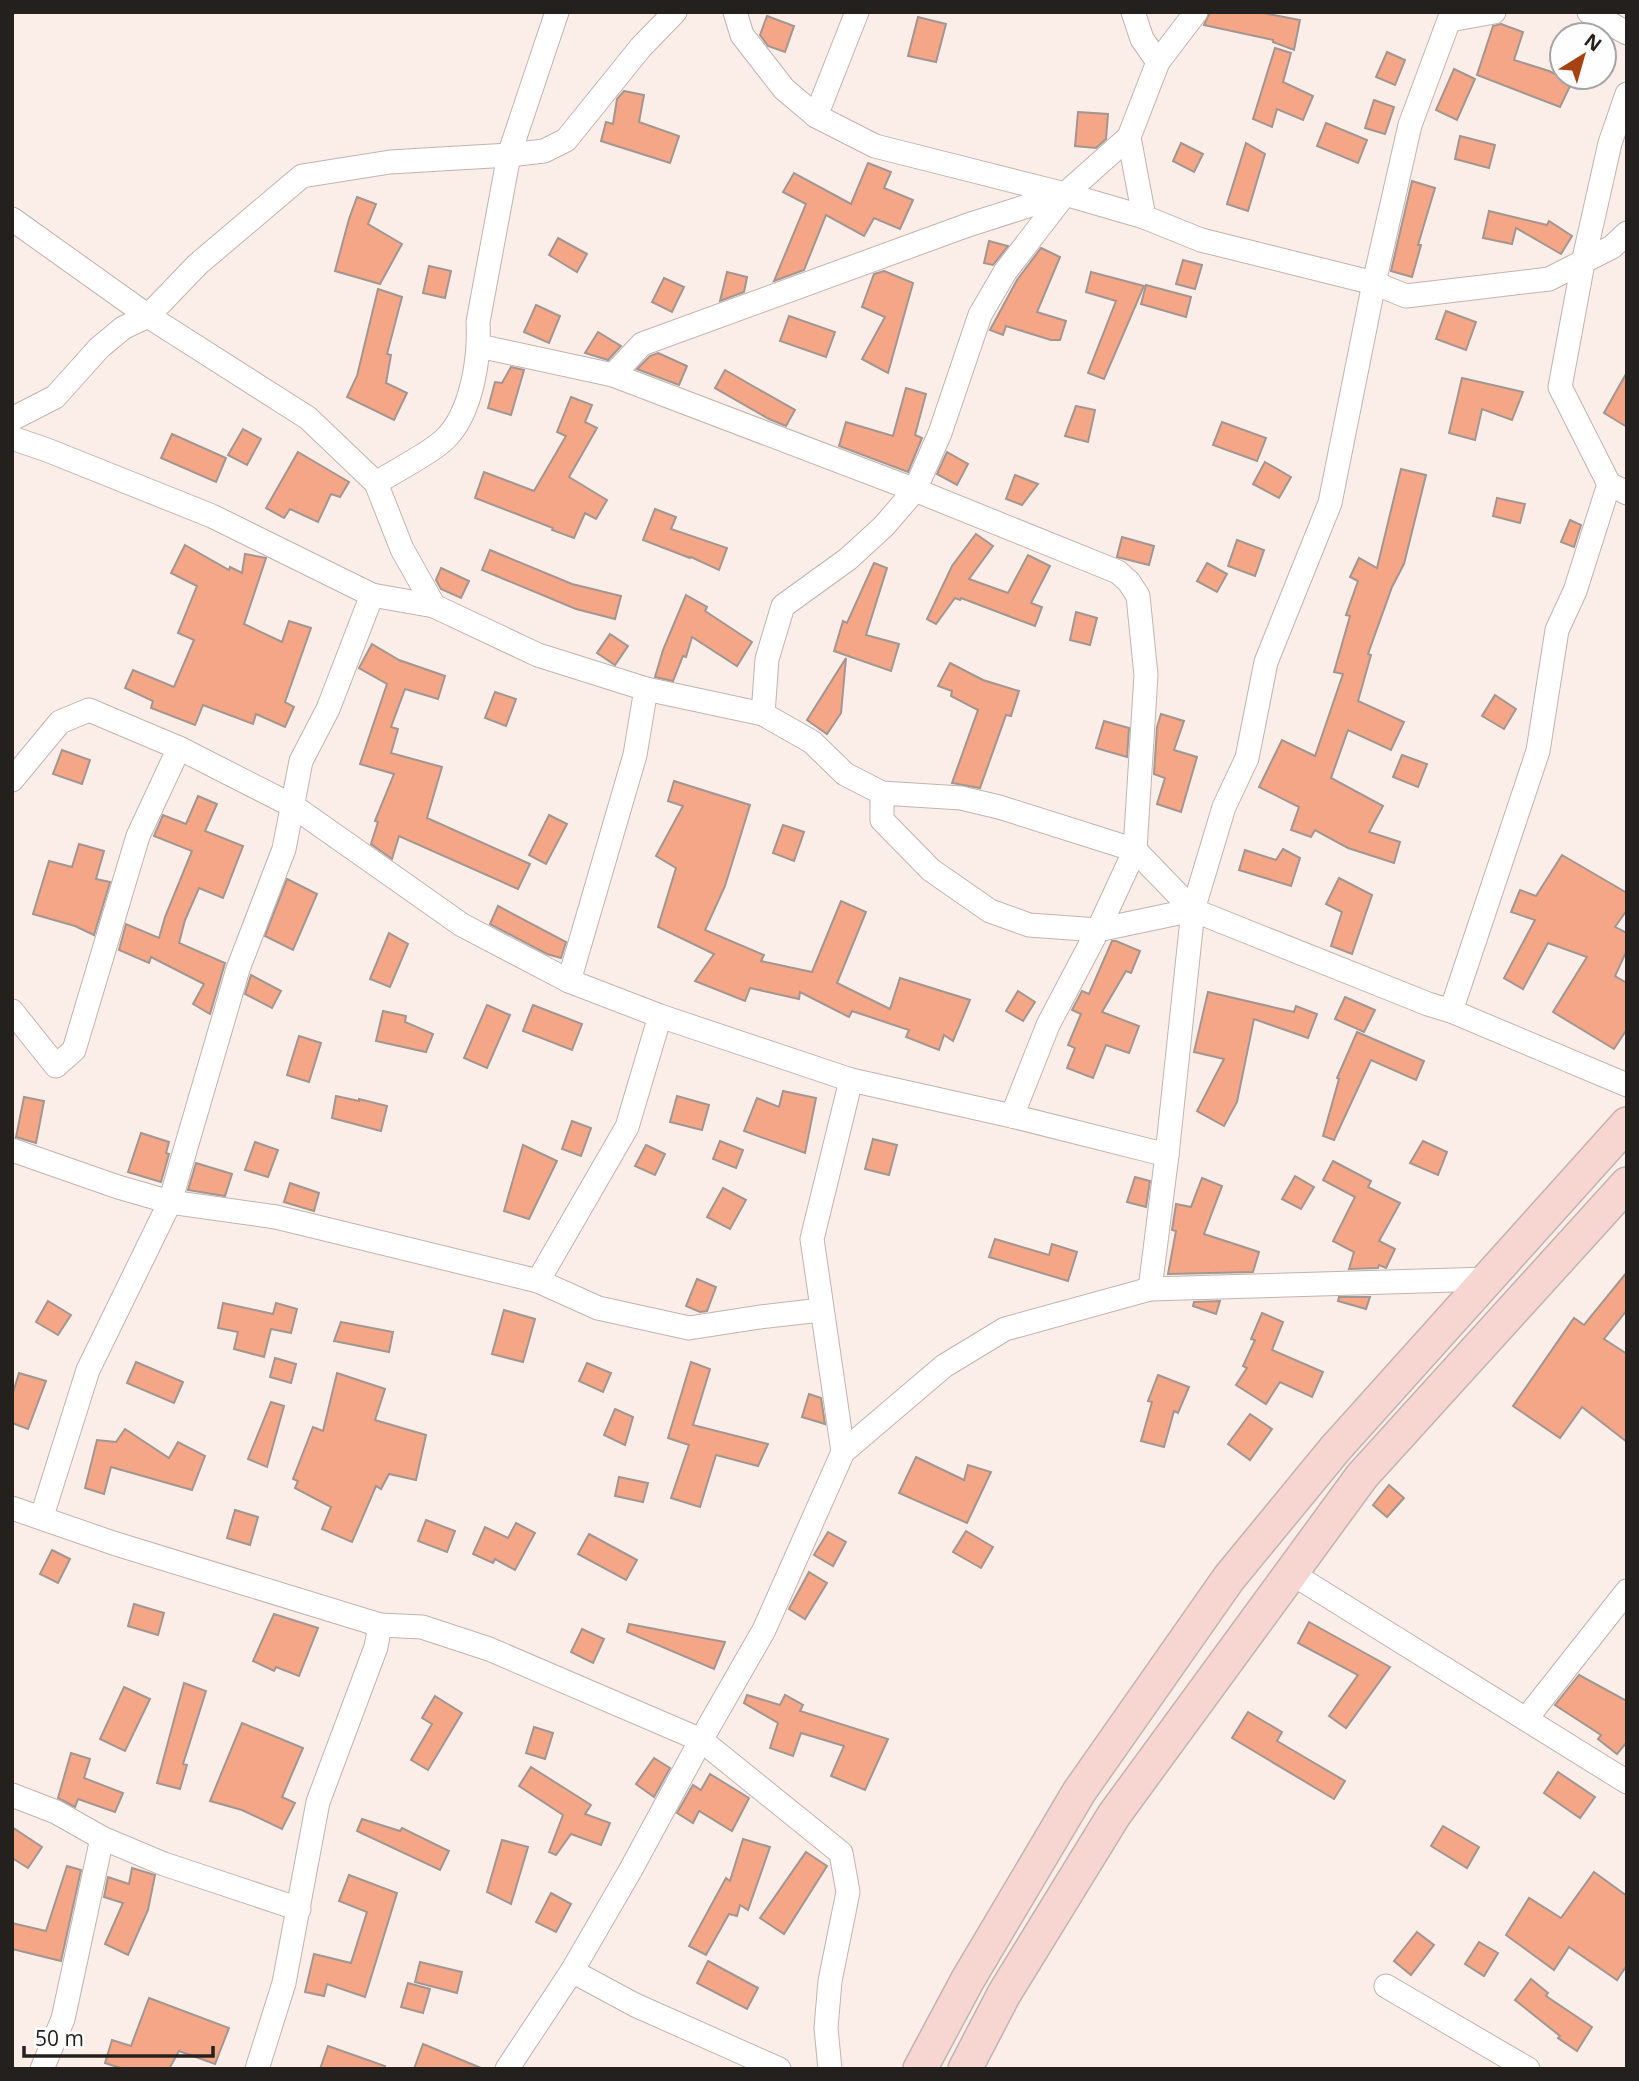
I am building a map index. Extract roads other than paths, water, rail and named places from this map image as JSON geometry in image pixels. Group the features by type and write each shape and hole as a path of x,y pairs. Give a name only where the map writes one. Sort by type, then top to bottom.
{"main road":[{"path":"920,2069 967,1981 1079,1792 1229,1578 1335,1449 1627,1124"},
{"path":"965,2069 1004,1994 1114,1815 1362,1476 1627,1184"}],"street":[{"path":"376,483 444,440 463,416 479,346 478,322 509,155 557,12"},
{"path":"12,419 55,397 99,348 123,328 148,316 198,264 302,176 390,162 544,151 566,140 641,47 675,12"},
{"path":"735,12 741,35 784,89 816,116 875,146 1065,194 1144,217 1201,240 1374,283 1406,296 1549,279 1612,247 1627,233"},
{"path":"816,116 857,12"},
{"path":"1133,12 1142,38 1158,62"},
{"path":"764,713 767,659 783,606 848,559 884,526 915,489 940,433 980,315 1005,272 1065,194 1129,137 1158,62 1196,12"},
{"path":"1150,1289 1193,911 1224,807 1247,758 1266,662 1330,503 1374,283 1410,125 1451,16 1494,12"},
{"path":"1589,12 1627,33"},
{"path":"1451,1011 1538,751 1557,630 1618,489 1560,387 1583,264 1610,143 1627,94"},
{"path":"1129,137 1144,217"},
{"path":"614,374 642,344 968,225 1065,194"},
{"path":"12,219 148,316 309,418 376,483 402,549 434,606"},
{"path":"479,346 614,374 915,489 1118,572 1129,582 1138,596 1146,675 1135,850 1098,930 1048,1025 1012,1116"},
{"path":"12,438 212,516 372,595 434,606 538,654 646,689 764,713 812,742 845,774 882,793 961,798 999,807 1135,850 1193,911 1451,1011 1627,1085"},
{"path":"42,1516 88,1370 170,1202 238,969 284,849 301,761 328,709 372,595"},
{"path":"569,981 635,755 646,689"},
{"path":"12,780 60,722 89,710 179,748 293,806 462,925 569,981 660,1016 851,1080 1012,1116 1167,1156"},
{"path":"12,1011 56,1066 74,1050 138,836 179,748"},
{"path":"882,793 882,820 898,838 930,870 990,911 1029,925 1098,930 1193,911"},
{"path":"538,1281 627,1127 660,1016"},
{"path":"843,1452 812,1239 851,1080"},
{"path":"12,1150 170,1202 276,1217 538,1281 598,1308 689,1328 821,1311"},
{"path":"507,2069 572,1971 764,1630 843,1452 944,1366 1005,1329 1150,1289 1489,1279"},
{"path":"12,1508 42,1516 113,1543 380,1625 422,1627 489,1649 701,1740 841,1853 848,1892 830,1981 826,2028 830,2069"},
{"path":"1291,1573 1627,1782"},
{"path":"1526,1719 1627,1591"},
{"path":"257,2069 284,1983 318,1802 376,1647 380,1625"},
{"path":"12,1794 56,1812 102,1838 164,1864 299,1909"},
{"path":"42,2069 63,2019 102,1838"},
{"path":"572,1971 635,2005 779,2069"},
{"path":"1386,1986 1528,2069"}]}
